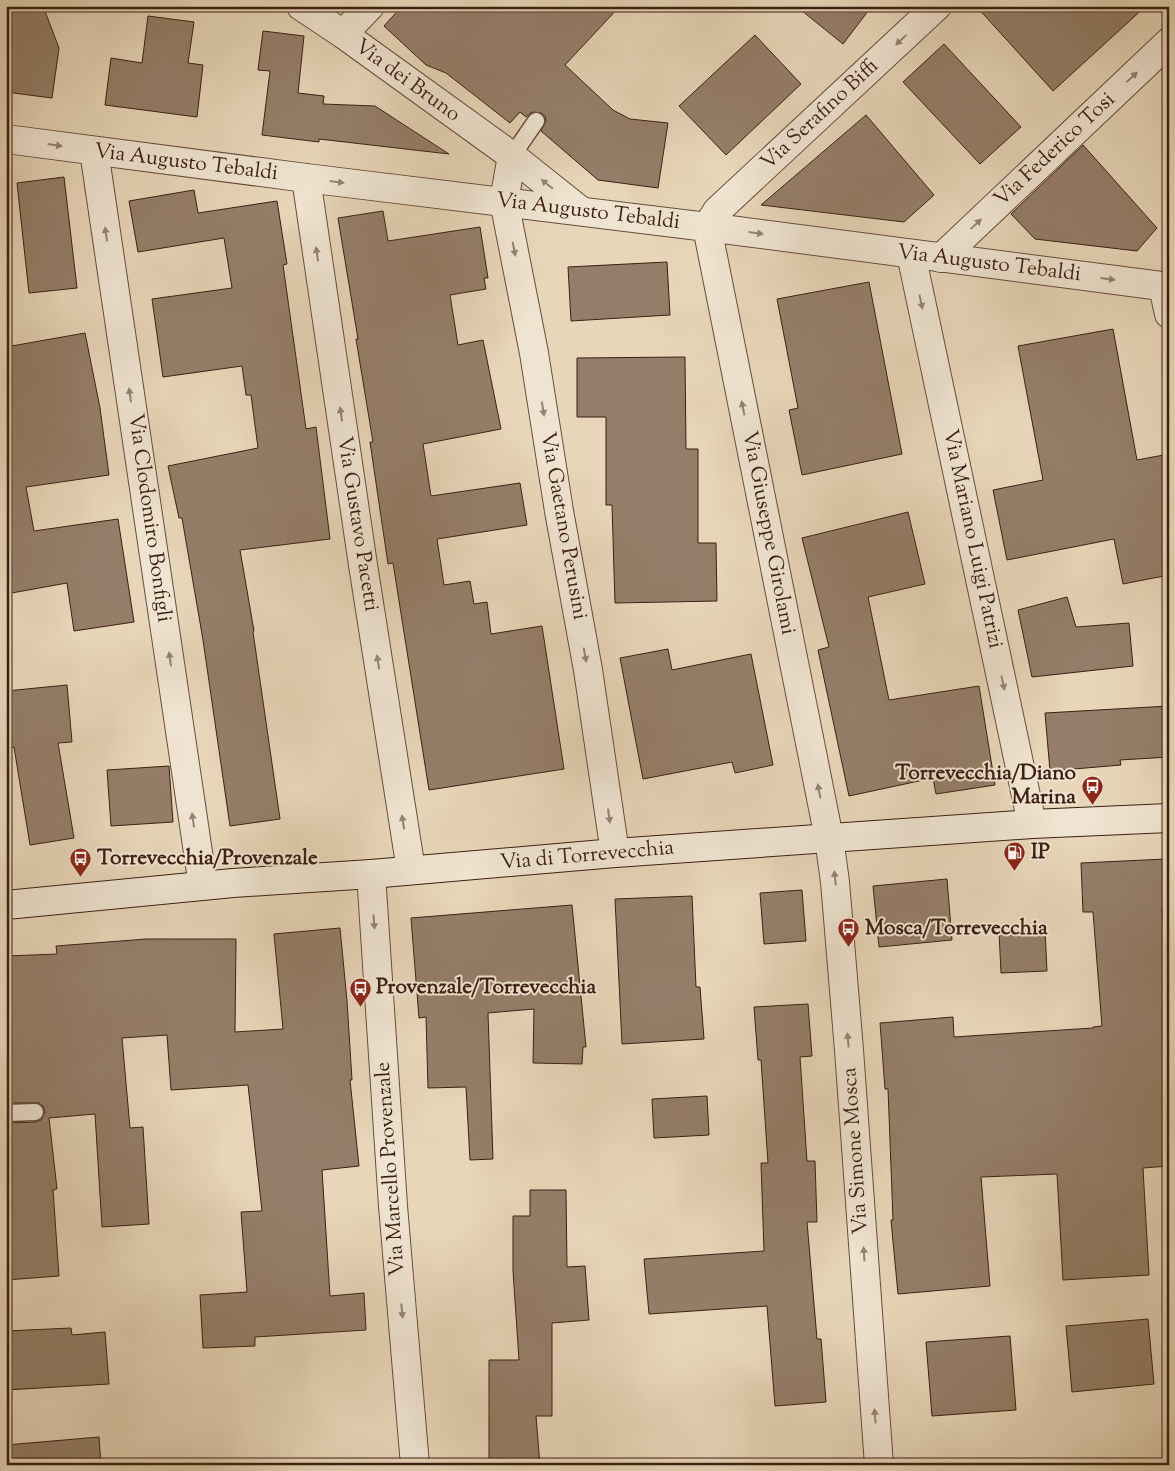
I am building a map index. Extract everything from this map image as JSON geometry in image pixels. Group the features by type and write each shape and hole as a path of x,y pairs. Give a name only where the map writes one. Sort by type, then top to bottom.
{"street":[{"name":"Via dei Bruno","path":"301,6 343,34 512,156 582,212"},
{"path":"343,34 370,6"},
{"name":"Via Serafino Biffi","path":"707,226 717,211 936,6"},
{"name":"Via Federico Tosi","path":"940,258 1169,42"},
{"name":"Via Augusto Tebaldi","path":"6,139 306,178 707,226 1166,287"},
{"name":"Via Clodomiro Bonfigli","path":"94,151 203,886"},
{"path":"504,201 512,156"},
{"name":"Via Gustavo Pacetti","path":"306,178 362,565 411,870"},
{"name":"Via Gaetano Perusini","path":"504,201 534,353 559,511 588,670 615,853"},
{"name":"Via Giuseppe Girolami","path":"707,226 829,838"},
{"name":"Via Mariano Luigi Patrizi","path":"911,254 1032,824"},
{"path":"1166,287 1169,314"},
{"name":"Via di Torrevecchia","path":"6,905 203,886 615,853 1032,824 1169,818"},
{"name":"Via Simone Mosca","path":"829,838 835,882 848,1040 879,1465"},
{"name":"Via Marcello Provenzale","path":"371,874 393,1206 415,1465"}],"lane":[{"path":"512,156 536,121"},
{"path":"6,1114 35,1112"}],"building":[{"path":"6,6 43,6 59,48 52,98 6,92"},
{"path":"402,6 620,6 565,65 613,110 630,119 668,123 658,188 598,180 541,131 546,121 545,116 541,113 532,112 526,117 520,112 510,123 446,73 426,65 384,26"},
{"path":"796,6 872,6 843,44"},
{"path":"976,6 1146,6 1053,91"},
{"path":"148,16 194,22 188,63 203,65 197,117 105,105 111,58 142,63"},
{"path":"263,31 304,36 298,93 324,96 323,104 375,106 449,154 319,139 319,142 262,135 270,71 258,70"},
{"path":"755,35 801,84 726,155 679,106"},
{"path":"944,44 1021,127 980,164 903,82"},
{"path":"866,115 934,195 904,222 761,205"},
{"path":"1083,145 1157,228 1137,251 1035,239 1011,214"},
{"path":"64,177 77,288 29,293 17,183"},
{"path":"194,190 198,213 277,201 287,264 283,265 306,429 316,427 330,539 240,550 254,631 280,819 230,826 203,640 182,518 179,518 168,466 258,448 251,395 246,395 242,366 163,377 152,299 232,288 224,238 138,252 129,201"},
{"path":"383,211 388,241 480,227 488,278 484,278 486,289 450,295 458,345 483,340 501,429 423,444 431,496 520,483 527,525 437,539 444,585 470,581 474,604 487,602 491,634 542,626 564,769 429,790 393,563 388,564 370,442 373,442 338,218"},
{"path":"667,262 670,315 571,321 568,267"},
{"path":"869,282 902,454 802,475 789,410 798,408 777,299"},
{"path":"1113,329 1137,460 1169,454 1169,575 1123,584 1114,539 1007,560 993,490 1043,480 1018,346"},
{"path":"85,333 100,408 109,475 26,487 34,531 118,519 134,622 74,631 67,583 6,594 6,347"},
{"path":"685,357 686,449 698,449 698,543 716,543 717,601 615,603 612,505 606,505 606,417 577,417 577,358"},
{"path":"908,512 925,584 868,597 889,700 979,686 995,785 936,794 933,778 849,796 818,650 829,647 802,538"},
{"path":"1067,597 1076,627 1129,623 1133,666 1032,677 1018,610"},
{"path":"668,649 672,670 751,654 773,765 735,773 732,762 643,779 620,658"},
{"path":"67,685 72,742 58,743 74,838 30,845 14,747 12,748 6,691"},
{"path":"1169,706 1169,757 1120,760 1121,765 1050,771 1045,713"},
{"path":"169,766 173,822 111,826 107,770"},
{"path":"1166,859 1168,908 1162,908 1169,997 1169,1166 1143,1168 1149,1275 1063,1280 1057,1174 981,1177 990,1286 898,1294 891,1220 893,1220 888,1089 885,1089 880,1023 953,1017 954,1037 1102,1026 1093,912 1083,912 1081,863"},
{"path":"947,879 952,940 879,947 873,886"},
{"path":"802,890 806,941 764,944 760,893"},
{"path":"692,896 696,987 700,987 704,1039 622,1044 615,899"},
{"path":"572,905 586,1047 583,1047 582,1064 533,1063 534,1009 488,1013 493,1159 470,1160 466,1087 428,1088 426,1017 419,1018 411,918"},
{"path":"340,928 347,1001 352,1080 350,1080 359,1166 322,1170 330,1296 364,1293 366,1330 255,1337 255,1346 203,1348 200,1295 247,1292 241,1212 262,1211 248,1085 171,1090 167,1035 122,1038 130,1128 143,1127 149,1224 102,1227 95,1114 49,1118 57,1189 53,1190 59,1276 6,1280 6,1123 36,1122 41,1120 45,1112 43,1106 39,1103 6,1103 6,956 57,954 56,946 146,939 236,939 235,1032 283,1029 274,934"},
{"path":"1045,930 1047,971 1001,973 999,932"},
{"path":"808,1004 812,1056 800,1057 807,1161 815,1161 817,1222 807,1222 817,1339 821,1339 826,1402 775,1406 767,1306 649,1314 644,1259 764,1251 761,1163 768,1163 761,1060 758,1060 754,1007"},
{"path":"707,1096 709,1135 654,1138 652,1099"},
{"path":"530,1190 566,1190 567,1267 585,1266 589,1320 552,1323 552,1416 536,1416 540,1465 489,1465 489,1360 519,1360 513,1271 513,1216 530,1216"},
{"path":"1148,1319 1154,1384 1072,1392 1066,1326"},
{"path":"71,1328 72,1335 105,1332 109,1384 6,1390 6,1331"},
{"path":"1010,1336 1016,1410 932,1416 926,1342"},
{"path":"99,1437 101,1465 6,1465 6,1445"}],"place":[{"name":"Torrevecchia/Diano Marina","path":"1092,805"},
{"name":"IP","path":"1015,872"},
{"name":"Torrevecchia/Provenzale","path":"81,878"},
{"name":"Mosca/Torrevecchia","path":"849,948"},
{"name":"Provenzale/Torrevecchia","path":"360,1007"}]}
